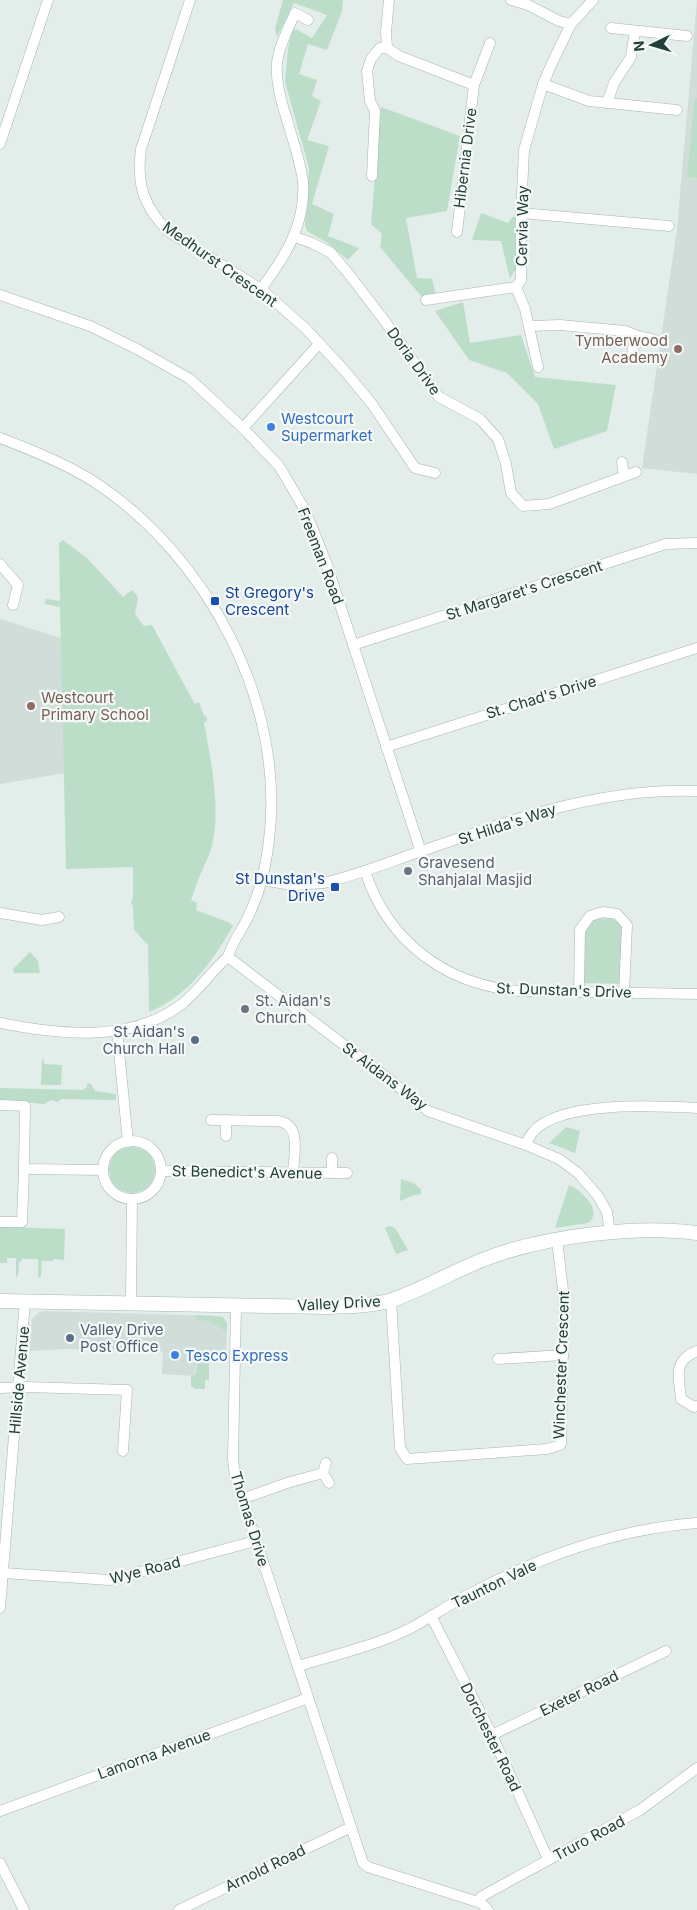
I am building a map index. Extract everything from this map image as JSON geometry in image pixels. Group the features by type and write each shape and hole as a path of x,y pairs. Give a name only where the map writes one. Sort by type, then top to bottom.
{"street":[{"path":"0,144 48,0"},
{"name":"Medhurst Crescent","path":"190,0 141,149 139,165 143,194 153,214 169,232 261,289 306,329 372,404 415,468 435,473"},
{"path":"387,48 386,32 389,0"},
{"path":"511,0 528,5 559,21 571,24"},
{"name":"Cervia Way","path":"538,366 529,326 516,287 521,280 521,213 524,150 543,84 571,24 593,0"},
{"path":"261,289 282,261 295,237 301,210 303,182 278,85 277,64 281,44 295,14 308,20"},
{"path":"611,28 687,36"},
{"path":"608,103 614,83 631,57 635,31"},
{"name":"Hibernia Drive","path":"457,232 474,85 490,43"},
{"path":"372,176 375,111 370,101 367,71 371,58 380,48 387,48 399,56 474,85"},
{"path":"543,84 583,100 677,110"},
{"path":"521,213 668,226"},
{"name":"Doria Drive","path":"295,237 331,253 384,320 439,397 480,419 498,439 506,464 511,493 523,506 549,504 636,472"},
{"path":"426,300 516,287"},
{"name":"Freeman Road","path":"0,295 90,326 137,349 190,379 243,428 279,466 305,510 326,562 421,852"},
{"path":"529,326 568,326 626,331 656,340"},
{"path":"632,356 635,335"},
{"path":"243,428 319,344"},
{"path":"0,438 61,464 93,481 136,515 170,550 198,583 212,603 243,664 257,704 266,744 272,811 262,880 248,916 232,945 228,957 193,994 176,1008 146,1023 117,1031 96,1033 62,1031 0,1023"},
{"path":"622,462 624,476"},
{"name":"St Margaret's Crescent","path":"353,645 666,544 697,543"},
{"path":"0,564 18,585 13,605"},
{"name":"St. Chad's Drive","path":"386,747 697,648"},
{"name":"St Hilda's Way","path":"262,880 292,885 308,885 333,881 518,819 594,799 614,795 673,790 697,792"},
{"name":"St. Dunstan's Drive","path":"365,871 378,902 396,929 417,950 444,969 464,979 497,988 579,992 697,994"},
{"path":"579,992 580,930 590,916 603,912 617,914 627,926 624,993"},
{"path":"0,913 42,920 59,917"},
{"name":"St Aidans Way","path":"228,957 389,1079 428,1111 526,1145 560,1159 578,1173 598,1196 607,1212 610,1233"},
{"path":"117,1031 128,1142 120,1144 110,1152 106,1158 104,1170 105,1180 111,1189 121,1196 132,1199 131,1302"},
{"path":"0,1105 25,1106 22,1222 0,1222"},
{"path":"526,1145 533,1132 543,1124 569,1112 642,1105 697,1108"},
{"path":"211,1120 277,1120 289,1124 294,1133 293,1173"},
{"path":"226,1120 226,1136"},
{"name":"St Benedict's Avenue","path":"128,1142 139,1142 151,1148 158,1157 161,1171 160,1179 153,1190 146,1196 132,1199"},
{"name":"St Benedict's Avenue","path":"332,1158 332,1173"},
{"path":"24,1169 104,1170"},
{"name":"St Benedict's Avenue","path":"161,1171 347,1173"},
{"name":"Valley Drive","path":"0,1301 131,1302 236,1306 329,1307 363,1305 391,1300 466,1266 493,1256 558,1240 648,1230 697,1233"},
{"name":"Winchester Crescent","path":"391,1300 400,1448 407,1459 548,1449 560,1445 562,1444 564,1293 558,1240"},
{"name":"Hillside Avenue","path":"0,1608 25,1301"},
{"name":"Thomas Drive","path":"236,1306 233,1467 298,1666"},
{"path":"697,1351 686,1355 678,1367 681,1399 694,1407 697,1406"},
{"path":"498,1359 564,1355"},
{"path":"0,1388 131,1390 123,1451"},
{"path":"242,1499 325,1468 329,1483"},
{"name":"Taunton Vale","path":"298,1666 382,1640 532,1563 596,1542 644,1529 697,1523"},
{"name":"Wye Road","path":"3,1573 110,1580 256,1541"},
{"name":"Dorchester Road","path":"431,1616 492,1735 548,1859"},
{"name":"Exeter Road","path":"492,1735 666,1651"},
{"path":"298,1666 366,1867 479,1902 488,1910"},
{"name":"Lamorna Avenue","path":"0,1811 308,1698"},
{"name":"Truro Road","path":"479,1902 482,1896 640,1810 697,1768"},
{"name":"Arnold Road","path":"179,1910 351,1827"},
{"path":"0,1863 24,1910"}],"shaded area":[{"name":"Tymberwood Academy","path":"697,0 697,474 642,468 677,229"},
{"name":"Westcourt Primary School","path":"0,619 61,638 65,773 0,784"},
{"path":"43,1311 220,1316 224,1318 227,1326 226,1355 197,1356 195,1376 162,1374 163,1353 160,1350 66,1349 30,1351 32,1319"}],"green space":[{"path":"283,0 343,0 342,11 327,50 308,44 299,74 317,80 312,96 321,101 307,140 329,146 312,204 334,214 328,236 359,248 348,260 326,242 307,231 305,226 309,168 285,82 288,49 292,31 296,29 312,38 327,15 294,3 277,37 275,29"},
{"path":"695,98 697,98 697,178 687,177"},
{"path":"381,107 460,136 447,211 406,218 417,278 432,279 436,295 422,297 380,247 382,234 371,224"},
{"path":"481,213 508,223 515,214 516,268 510,279 501,241 472,240"},
{"path":"463,302 470,343 521,335 535,377 616,385 607,431 554,449 538,404 507,373 469,360 435,311"},
{"path":"63,540 87,558 123,597 132,590 138,597 135,614 144,626 152,625 192,699 195,704 199,702 207,720 204,723 214,784 215,832 210,853 191,900 197,903 196,910 230,923 233,926 208,964 188,987 176,997 149,1012 148,945 134,930 131,902 133,897 133,867 66,869 60,607 45,604 46,599 60,601 59,543"},
{"path":"593,918 615,919 623,927 623,984 584,983 584,941"},
{"path":"30,952 38,961 40,973 14,973 13,969"},
{"path":"42,1059 44,1064 62,1065 61,1085 41,1085"},
{"path":"88,1083 91,1084 95,1091 116,1094 116,1100 62,1099 57,1102 51,1100 44,1104 0,1100 0,1088 82,1090 86,1088"},
{"path":"566,1127 580,1131 575,1153 549,1143"},
{"path":"132,1147 145,1151 151,1157 155,1170 151,1183 145,1189 132,1193 119,1189 113,1183 109,1170 113,1157 119,1151"},
{"path":"401,1179 413,1183 421,1189 421,1194 400,1201"},
{"path":"569,1185 579,1191 589,1201 592,1207 592,1218 588,1223 555,1228"},
{"path":"390,1226 395,1228 408,1250 396,1254 385,1228"},
{"path":"0,1227 65,1229 64,1260 42,1261 41,1277 38,1277 38,1259 22,1259 19,1262 18,1276 16,1277 16,1258 7,1258 7,1263 0,1263"},
{"path":"195,1315 223,1317 227,1323 227,1332 209,1321 198,1320"},
{"path":"197,1356 209,1356 209,1380 205,1380 205,1389 195,1389 191,1386 191,1376 196,1374"}],"place":[{"name":"Tymberwood Academy","path":"678,349"},
{"name":"Westcourt Supermarket","path":"271,427"},
{"name":"St Gregory's Crescent","path":"215,601"},
{"name":"Westcourt Primary School","path":"31,706"},
{"name":"Gravesend Shahjalal Masjid","path":"408,871"},
{"name":"St Dunstan's Drive","path":"335,887"},
{"name":"St. Aidan's Church","path":"245,1009"},
{"name":"St Aidan's Church Hall","path":"195,1040"},
{"name":"Valley Drive Post Office","path":"70,1338"},
{"name":"Tesco Express","path":"175,1355"}]}
